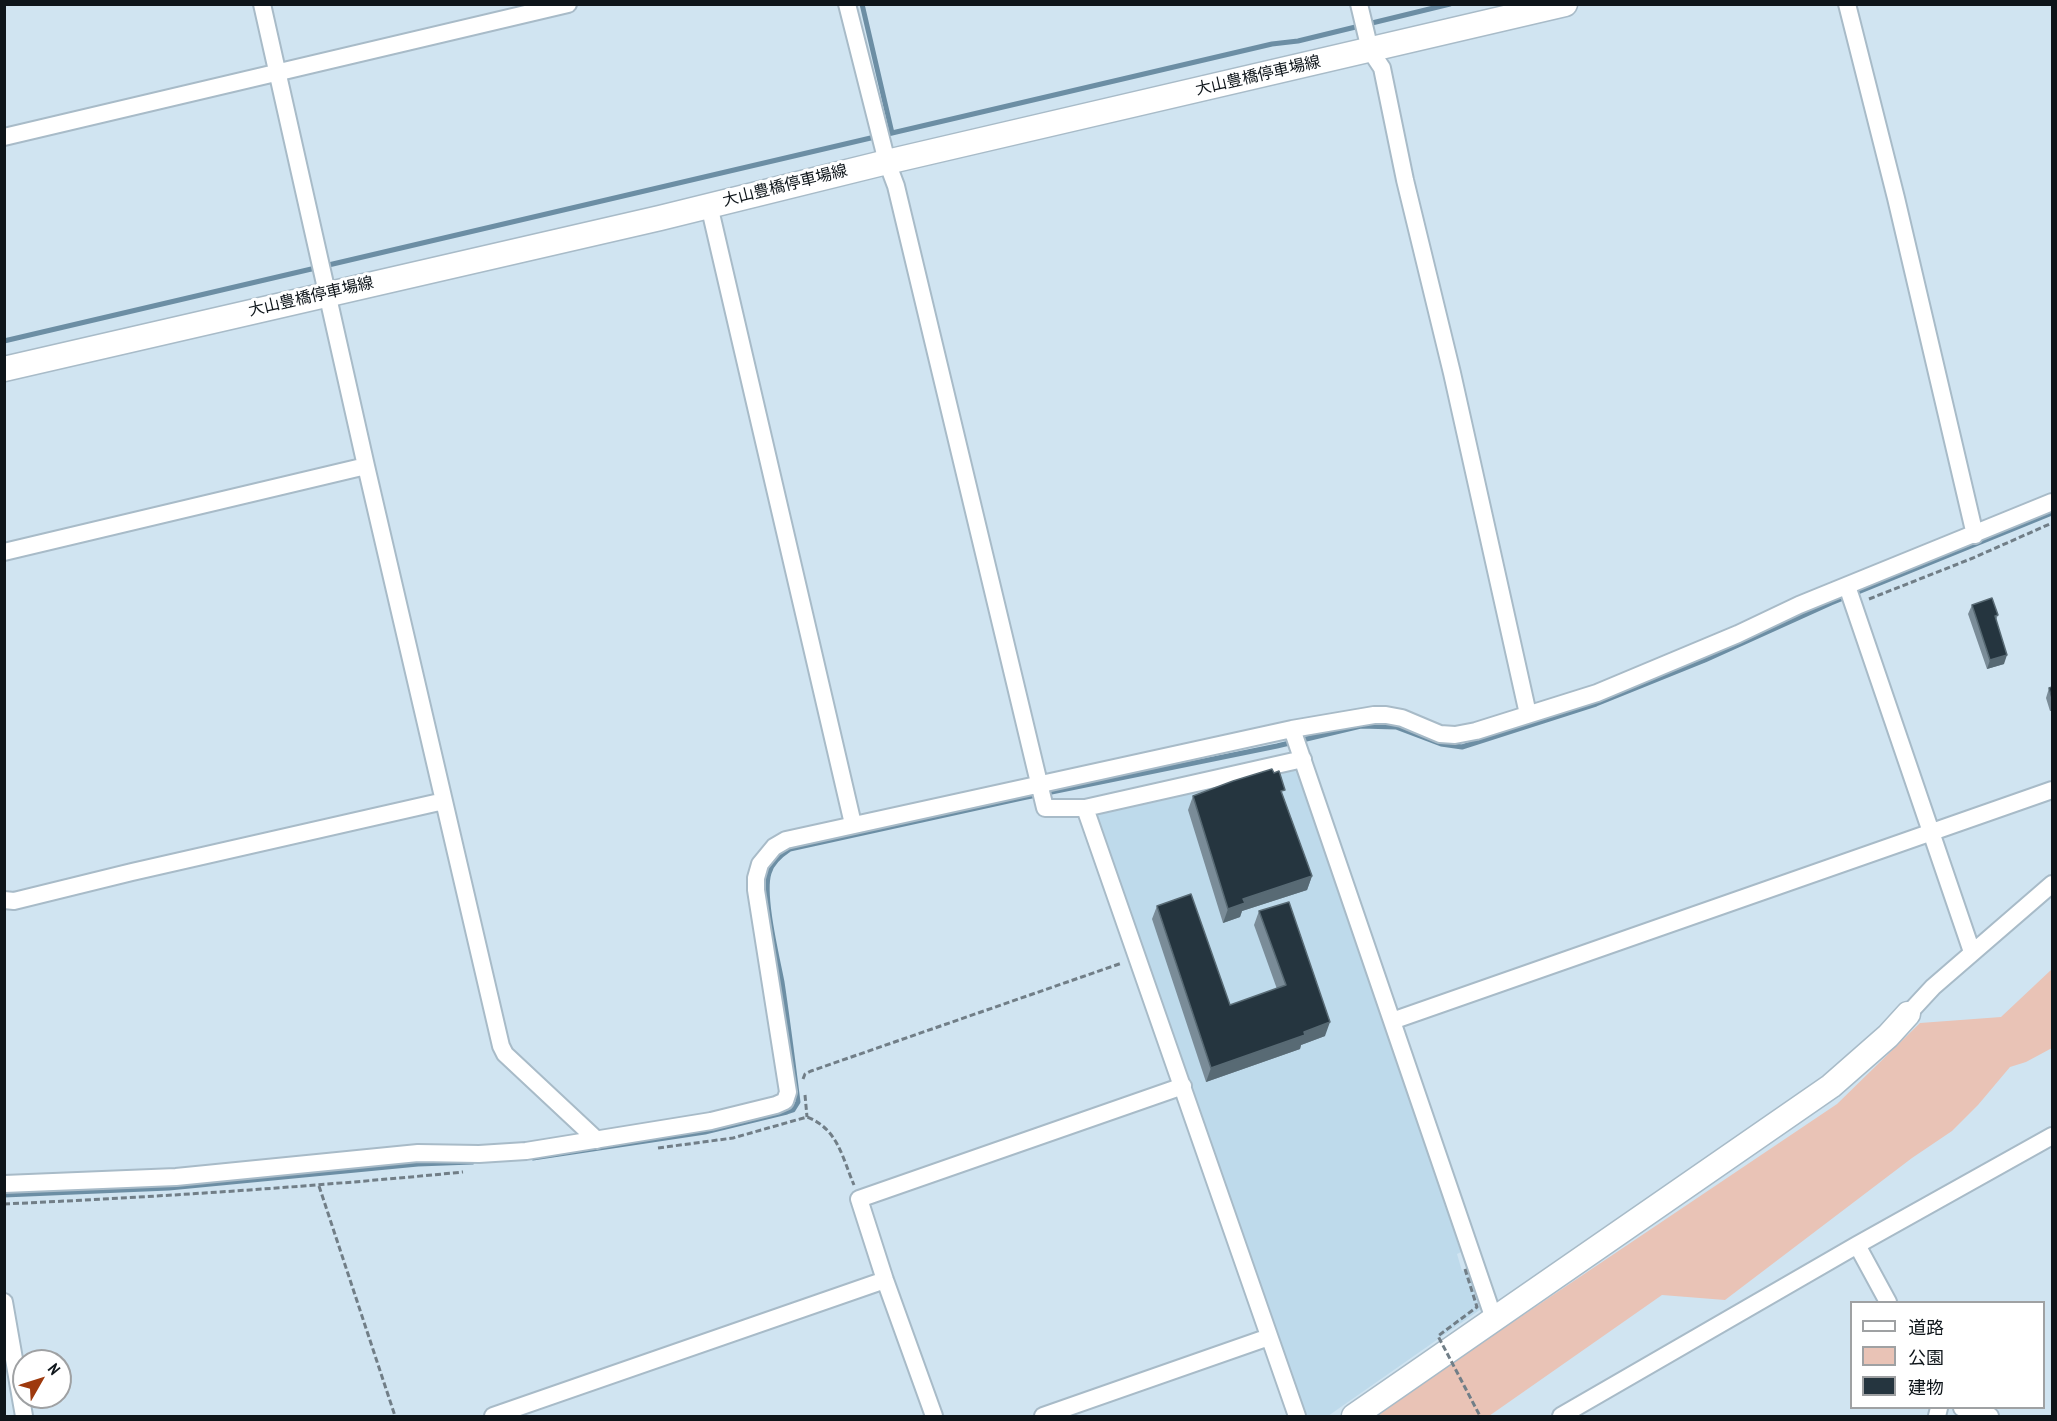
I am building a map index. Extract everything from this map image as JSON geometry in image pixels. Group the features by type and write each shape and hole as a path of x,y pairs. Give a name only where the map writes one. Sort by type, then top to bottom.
{"main road":[{"name":"大山豊橋停車場線","path":"4,369 660,218 885,154 1364,24 1565,4"},
{"path":"1354,1416 1831,1086 1888,1036 1908,1014"}],"street":[{"path":"262,4 366,466 501,1046 506,1054 597,1140"},
{"path":"4,137 568,4"},
{"path":"847,4 885,154 896,186 1045,808 1085,808 1301,754"},
{"path":"1847,4 1896,198 1975,535"},
{"path":"1364,24 1382,68 1405,180 1452,373 1528,714"},
{"path":"709,205 853,824"},
{"path":"4,552 366,466"},
{"path":"4,1184 176,1177 418,1153 479,1154 526,1151 711,1121 776,1105 785,1101 789,1092 759,920 756,878 760,864 774,847 786,840 1292,729 1374,715 1402,718 1440,734 1455,735 1597,693 1851,598 1975,535 2052,502"},
{"path":"1851,598 1972,952"},
{"path":"1292,729 1494,1319"},
{"path":"1392,1021 2052,790"},
{"path":"4,900 14,901 444,801"},
{"path":"1085,808 1297,1416"},
{"path":"1908,1014 1933,987 2052,884"},
{"path":"934,1416 885,1280 859,1199 1183,1086"},
{"path":"1561,1416 1857,1245 2052,1136"},
{"path":"1857,1245 1887,1301"},
{"path":"493,1416 885,1280"},
{"path":"4,1302 24,1416"},
{"path":"1043,1416 1269,1336"},
{"path":"1968,1409 1990,1416"}],"path":[{"path":"1851,598 1973,558 2052,523"},
{"path":"807,1117 803,1079 805,1074 811,1071 1138,957"},
{"path":"320,1186 395,1416"},
{"path":"1465,1269 1478,1307 1438,1336 1480,1416"}],"shaded area":[{"path":"1297,770 1461,1252 1457,1254 1462,1271 1467,1270 1481,1309 1328,1416 1304,1416 1096,813"}],"green space":[{"path":"2052,969 2052,1048 2026,1062 2010,1067 1978,1105 1952,1131 1912,1158 1725,1300 1662,1295 1489,1416 1373,1416 1837,1104 1920,1023 2001,1017"}],"building":[{"path":"1992,598 2007,655 1990,660 1972,605"},
{"path":"1272,769 1274,773 1279,771 1285,790 1281,791 1312,876 1243,899 1245,903 1228,909 1193,796"},
{"path":"1191,894 1230,1005 1286,985 1259,911 1289,902 1330,1022 1304,1032 1305,1035 1211,1068 1157,906"}],"waterway":[{"path":"862,4 892,133"},
{"path":"4,341 1450,4"},
{"path":"533,1158 705,1132 793,1110 798,1102 782,982 767,896 770,869 777,859 790,849 1022,798 1277,746 1361,726 1396,727 1441,744 1462,747 1596,704 1705,660 1831,603 2052,513"},
{"path":"4,1195 169,1188 418,1164 472,1162"}]}
